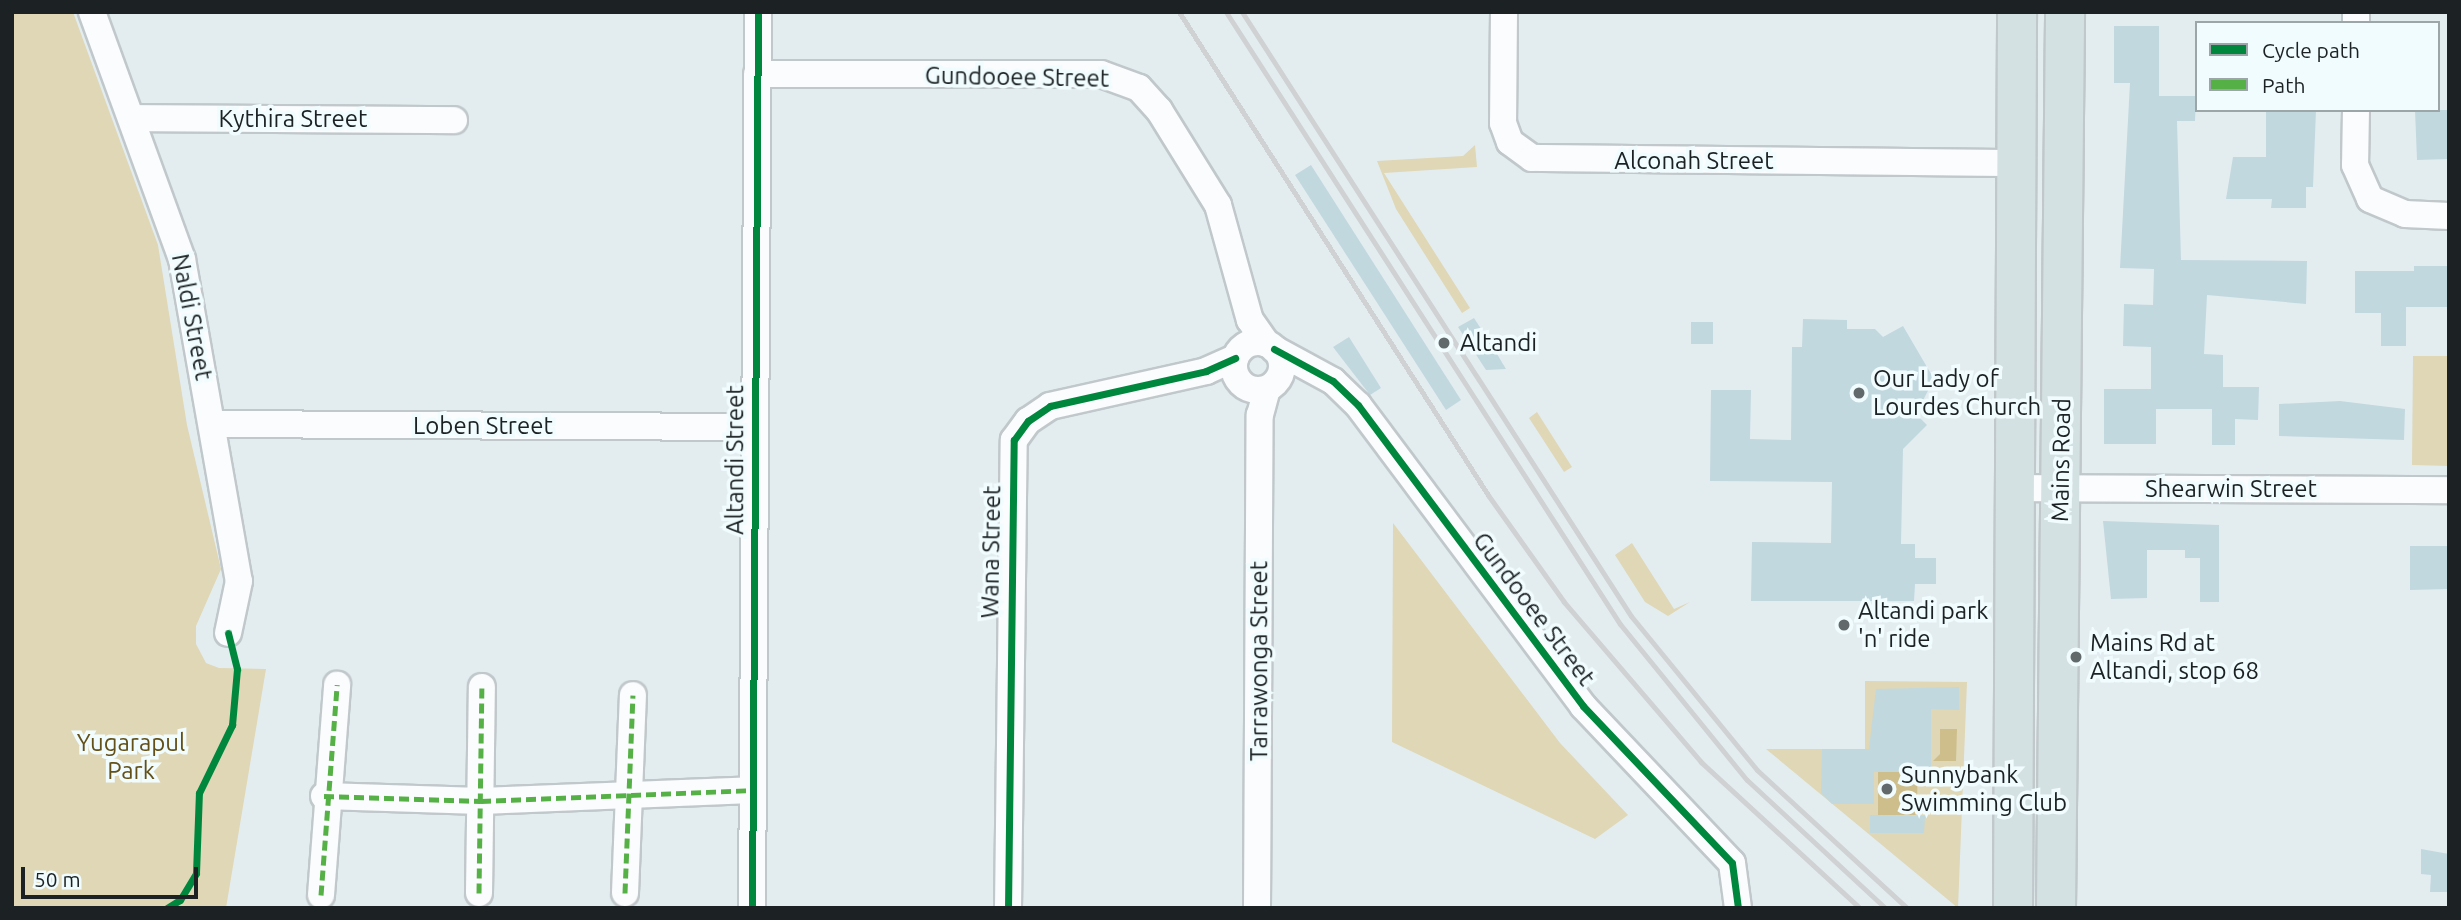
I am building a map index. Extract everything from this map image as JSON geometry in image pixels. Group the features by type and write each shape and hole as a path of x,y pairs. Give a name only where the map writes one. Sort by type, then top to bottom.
{"main road":[{"name":"Mains Road","path":"2013,908 2017,12"},
{"name":"Mains Road","path":"2056,908 2064,12"}],"street":[{"name":"Naldi Street","path":"92,12 178,244 239,581 228,633"},
{"name":"Altandi Street","path":"752,908 758,12"},
{"name":"Alconah Street","path":"1504,12 1503,123 1510,142 1532,159 2015,163"},
{"name":"Gundooee Street","path":"757,74 1101,75 1124,80 1159,110 1219,205 1250,320 1270,347 1258,372 1346,392 1543,658 1626,754 1725,854 1738,874 1738,908"},
{"path":"2356,112 2355,165 2370,199 2405,214 2449,216"},
{"name":"Kythira Street","path":"132,118 454,120"},
{"path":"1250,320 1258,372"},
{"path":"1258,372 1270,347"},
{"name":"Wana Street","path":"1007,908 1014,440 1028,421 1050,406 1206,371 1258,372"},
{"name":"Tarrawonga Street","path":"1257,908 1258,372"},
{"name":"Loben Street","path":"212,424 755,427"},
{"name":"Shearwin Street","path":"2013,488 2449,491"},
{"path":"321,895 324,796 337,685"},
{"path":"478,893 482,687"},
{"path":"625,893 634,695"},
{"path":"324,796 481,801 629,790 752,790"}],"green space":[{"name":"Yugarapul Park","path":"12,12 73,12 158,245 187,425 221,569 196,626 196,644 206,663 219,668 266,669 226,908 12,908"},
{"path":"1475,145 1477,167 1384,173 1470,308 1462,313 1396,209 1377,161 1463,156"},
{"path":"2413,356 2449,356 2449,466 2412,465"},
{"path":"1537,412 1572,467 1564,472 1529,418"},
{"path":"1393,523 1560,743 1628,815 1595,839 1392,742"},
{"path":"1632,543 1674,609 1690,602 1668,616 1645,602 1615,555"},
{"name":"Sunnybank Swimming Club","path":"1865,681 1967,682 1958,908 1766,749 1865,749"}],"shaded area":[{"path":"1878,727 1918,728 1917,815 1878,815"},
{"path":"1940,729 1957,729 1956,761 1933,761 1940,754"}],"building":[{"path":"2114,26 2159,26 2159,96 2195,96 2195,121 2177,121 2181,260 2307,261 2306,304 2207,295 2204,354 2223,355 2223,387 2259,387 2258,420 2235,419 2235,445 2212,445 2212,409 2156,409 2156,444 2104,444 2104,389 2151,389 2151,347 2123,346 2124,304 2153,305 2154,269 2120,268 2130,83 2114,83"},
{"path":"2449,110 2449,159 2417,160 2415,112"},
{"path":"2266,112 2316,112 2313,187 2306,187 2306,208 2271,208 2272,199 2226,199 2233,157 2266,157"},
{"path":"1311,165 1461,400 1446,410 1295,175"},
{"path":"2414,266 2449,266 2449,307 2406,307 2406,346 2381,346 2381,313 2355,313 2355,271 2414,271"},
{"path":"1474,318 1506,369 1486,370 1458,327"},
{"path":"1803,319 1847,320 1847,329 1875,329 1883,337 1903,326 1934,379 1916,414 1927,425 1903,449 1901,544 1915,544 1915,558 1936,558 1936,584 1915,584 1914,601 1751,601 1752,542 1831,543 1832,482 1710,481 1711,390 1751,390 1750,439 1791,440 1792,347 1802,347"},
{"path":"1691,322 1713,322 1713,344 1691,344"},
{"path":"1349,337 1381,388 1370,395 1333,347"},
{"path":"2340,401 2405,409 2404,440 2279,436 2279,404"},
{"path":"2103,521 2219,525 2219,602 2200,602 2200,558 2185,558 2185,550 2147,550 2147,598 2111,599"},
{"path":"2410,546 2449,546 2449,589 2410,590"},
{"path":"1959,687 1959,710 1931,709 1931,772 1874,772 1874,804 1832,804 1821,793 1822,749 1869,749 1876,689"},
{"path":"1870,815 1925,816 1924,833 1870,833"},
{"path":"2421,849 2449,854 2449,892 2430,892 2431,875 2421,874"}],"railway":[{"path":"1179,12 1488,495 1564,602 1701,762 1860,908"},
{"path":"1226,12 1620,624 1747,780 1885,908"},
{"path":"1242,12 1631,616 1757,770 1907,908"}],"marked path":[{"path":"321,895 337,685"},
{"path":"479,893 482,687"},
{"path":"625,893 633,695"},
{"path":"324,796 481,801 752,790"}],"cycle path":[{"path":"752,908 758,12"},
{"path":"1274,349 1333,381 1358,405 1583,706 1732,863 1738,908"},
{"path":"1008,908 1014,440 1028,421 1050,406 1206,371 1235,358"},
{"path":"167,908 180,900 196,873 199,793 232,725 237,669 228,633"}],"place":[{"name":"Altandi","path":"1444,343"},
{"name":"Our Lady of Lourdes Church","path":"1859,393"},
{"name":"Altandi park 'n' ride","path":"1844,625"},
{"name":"Mains Rd at Altandi, stop 68","path":"2076,657"},
{"name":"Sunnybank Swimming Club","path":"1887,789"}]}
